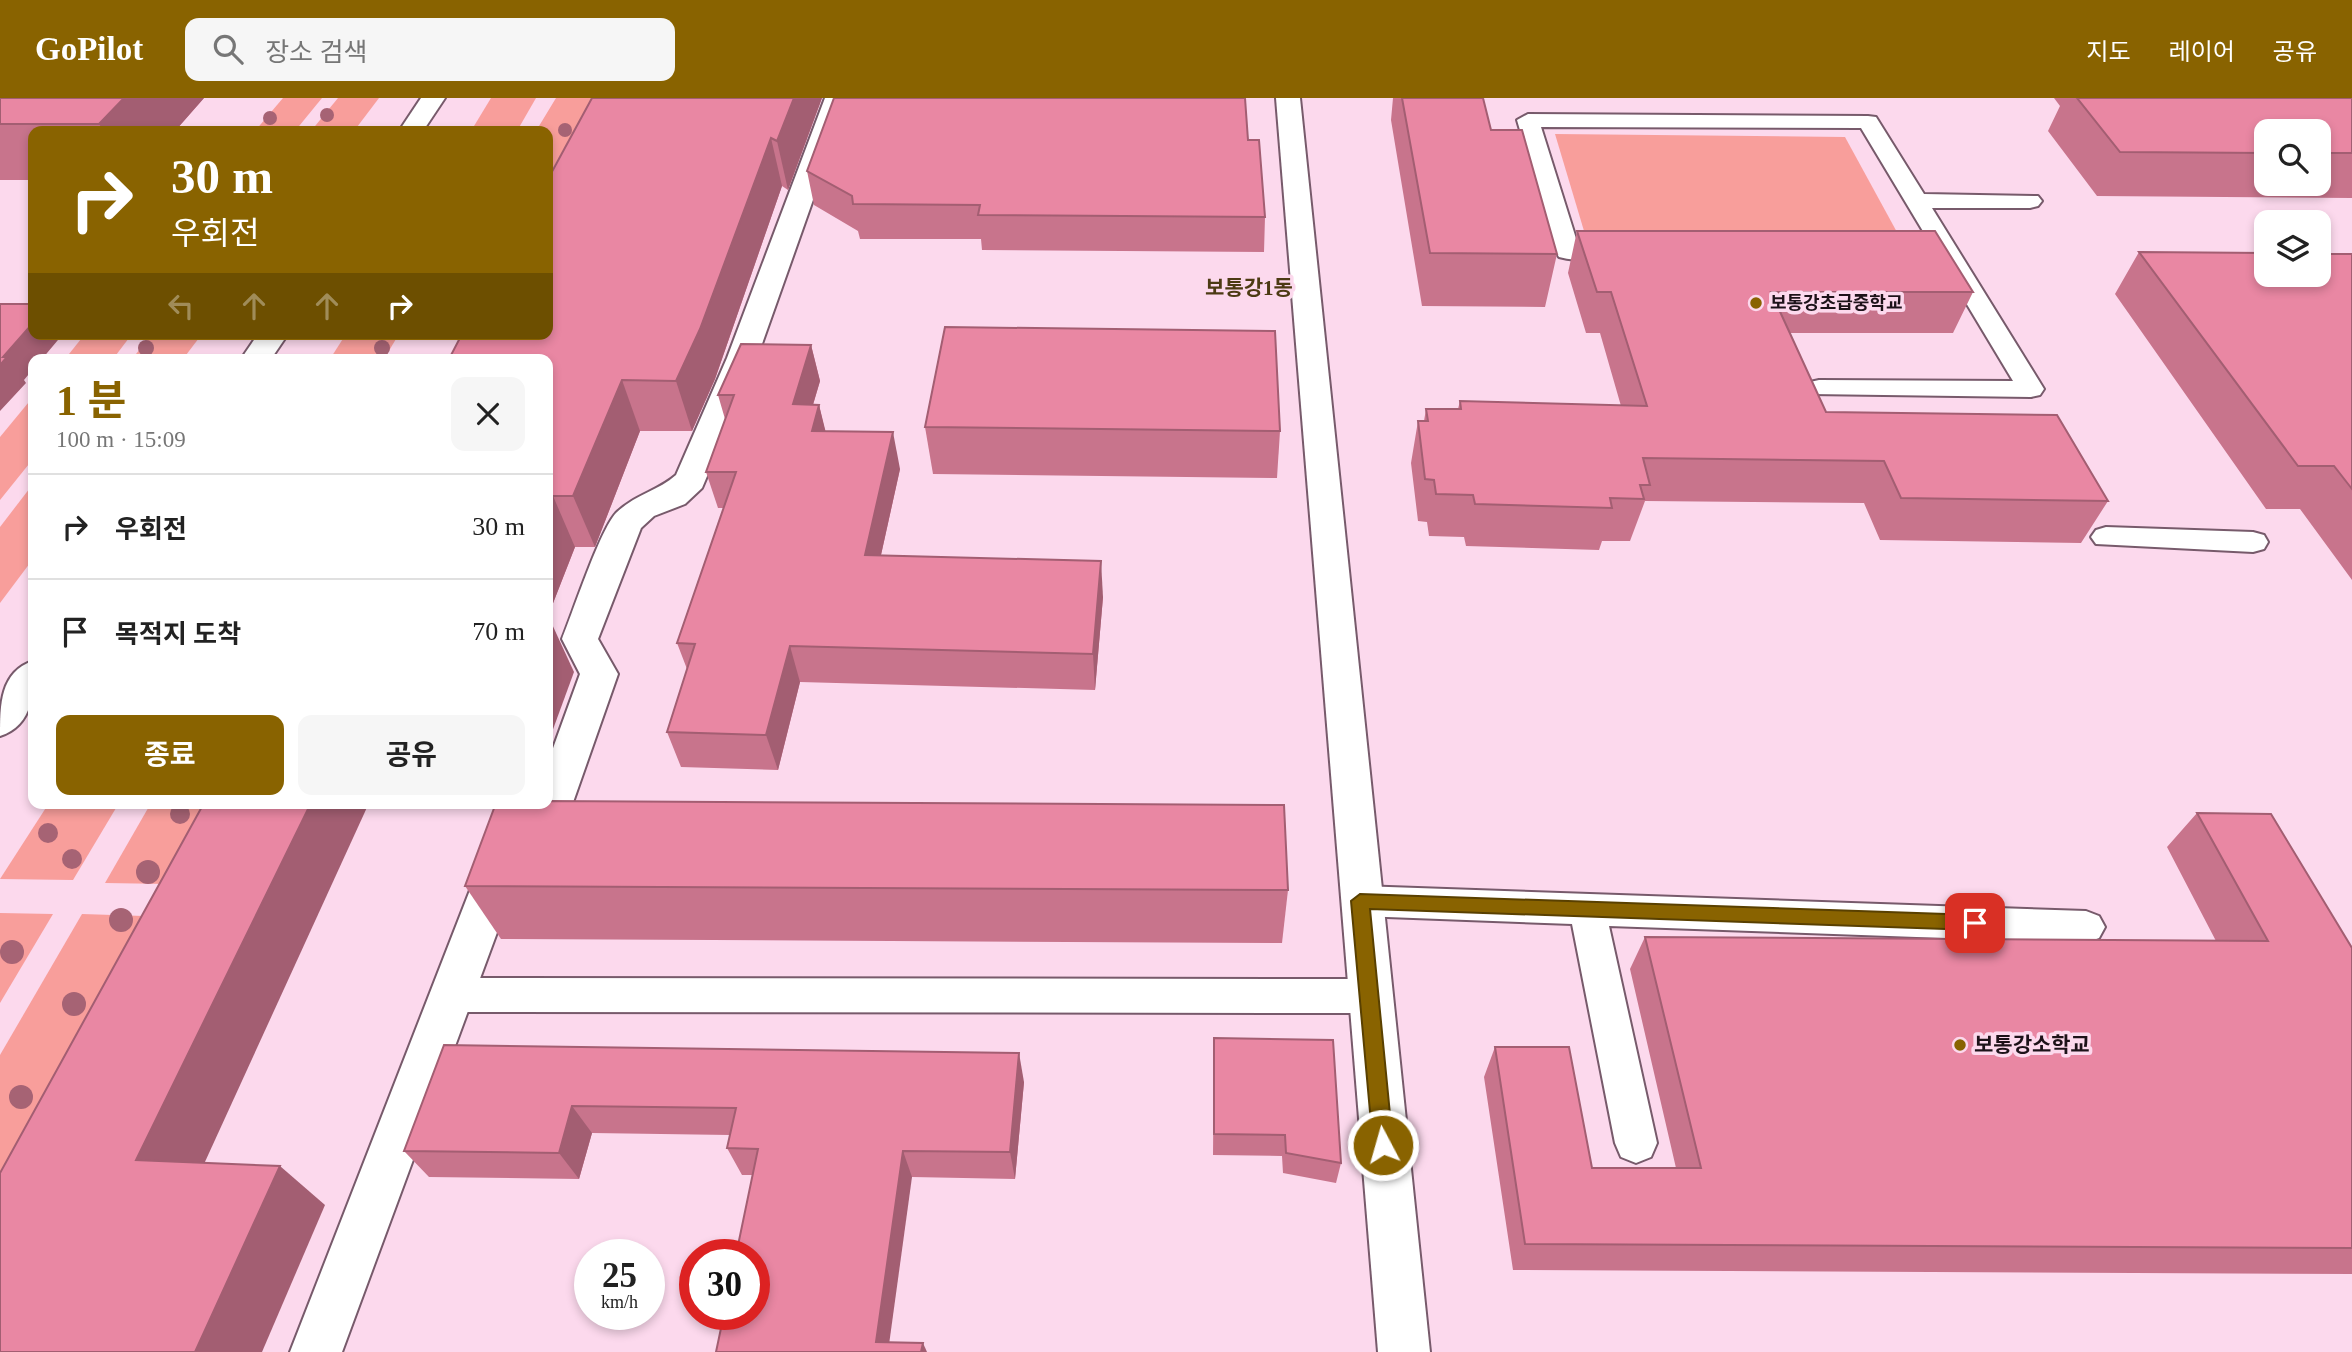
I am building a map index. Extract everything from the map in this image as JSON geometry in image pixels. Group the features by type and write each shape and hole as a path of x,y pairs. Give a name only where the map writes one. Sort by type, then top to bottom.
{"street":[{"path":"414,126 433,98"},
{"path":"553,802 599,674 580,639 626,523 642,508 673,496 690,480 742,358 836,98"},
{"path":"1287,98 1404,1352"},
{"path":"0,721 28,682"},
{"path":"316,1352 509,844 550,809"}],"lane":[{"path":"1636,252 1568,252 1528,120 1868,122 2031,389 1819,388"},
{"path":"1917,201 2030,201"},
{"path":"1921,254 1948,254"},
{"path":"2106,537 2253,542"},
{"path":"1360,901 2086,927"},
{"path":"1587,909 1636,1143"},
{"path":"452,995 1369,996"}],"shaded area":[{"path":"283,98 322,98 299,126 259,126"},
{"path":"338,98 379,98 358,126 315,126"},
{"path":"491,98 536,98 520,126 474,126"},
{"path":"556,98 593,98 553,168 553,126 539,126"},
{"path":"1555,134 1845,137 1904,245 1587,241"},
{"path":"80,340 127,340 117,354 69,354"},
{"path":"147,340 197,340 187,354 136,354"},
{"path":"342,340 395,340 387,354 333,354"},
{"path":"28,403 28,465 0,500 0,437"},
{"path":"28,491 28,566 0,603 0,527"},
{"path":"45,809 115,809 73,880 0,879"},
{"path":"148,809 207,809 167,884 105,883"},
{"path":"0,913 53,914 0,1003"},
{"path":"82,914 144,916 0,1178 0,1055"}],"building":[{"path":"0,98 124,98 99,124 0,124"},
{"path":"592,98 794,98 777,141 771,138 700,329 676,381 622,380 573,496 553,496 553,354 452,354 459,340 553,340 553,170"},
{"path":"834,98 1245,98 1248,140 1259,140 1265,217 978,215 980,205 853,204 852,196 807,171"},
{"path":"1402,98 1483,98 1491,130 1522,130 1557,254 1430,253"},
{"path":"2077,98 2352,98 2352,153 2331,153 2331,119 2254,119 2254,153 2120,152"},
{"path":"1577,231 1935,231 1973,292 1771,292 1826,412 2057,415 2108,501 1901,498 1884,461 1643,458 1650,485 1640,485 1644,499 1610,498 1612,508 1475,504 1473,495 1436,494 1434,480 1425,479 1418,421 1428,421 1426,409 1461,409 1460,401 1647,406 1611,292 1597,292"},
{"path":"2139,252 2254,253 2254,287 2331,287 2331,254 2352,254 2352,489 2334,466 2298,466"},
{"path":"0,304 28,304 28,329 3,357 7,357 0,365"},
{"path":"945,327 1275,331 1280,431 925,427"},
{"path":"741,344 811,345 793,404 819,405 812,431 893,432 865,555 1101,561 1093,654 790,646 766,735 667,732 695,644 677,643 736,472 706,472 734,395 718,395"},
{"path":"553,801 1284,805 1288,890 465,886 494,809 553,809"},
{"path":"201,809 308,809 136,1160 280,1166 195,1352 0,1352 0,1173"},
{"path":"2197,813 2271,814 2352,948 2352,1248 1525,1244 1495,1047 1569,1047 1592,1168 1701,1168 1645,937 2268,941"},
{"path":"1214,1038 1333,1040 1341,1163 1286,1153 1285,1135 1214,1134"},
{"path":"444,1045 1019,1053 1010,1152 903,1151 876,1342 923,1343 921,1352 716,1352 721,1330 770,1330 770,1239 739,1239 758,1149 727,1148 736,1108 572,1106 559,1153 404,1151"}],"place":[{"name":"보통강초급중학교","path":"1756,303"},
{"name":"보통강소학교","path":"1960,1045"}],"district":[{"name":"보통강1동","path":"1249,288"}],"route":[{"path":"1383,1145 1360,901 1975,923"}]}
